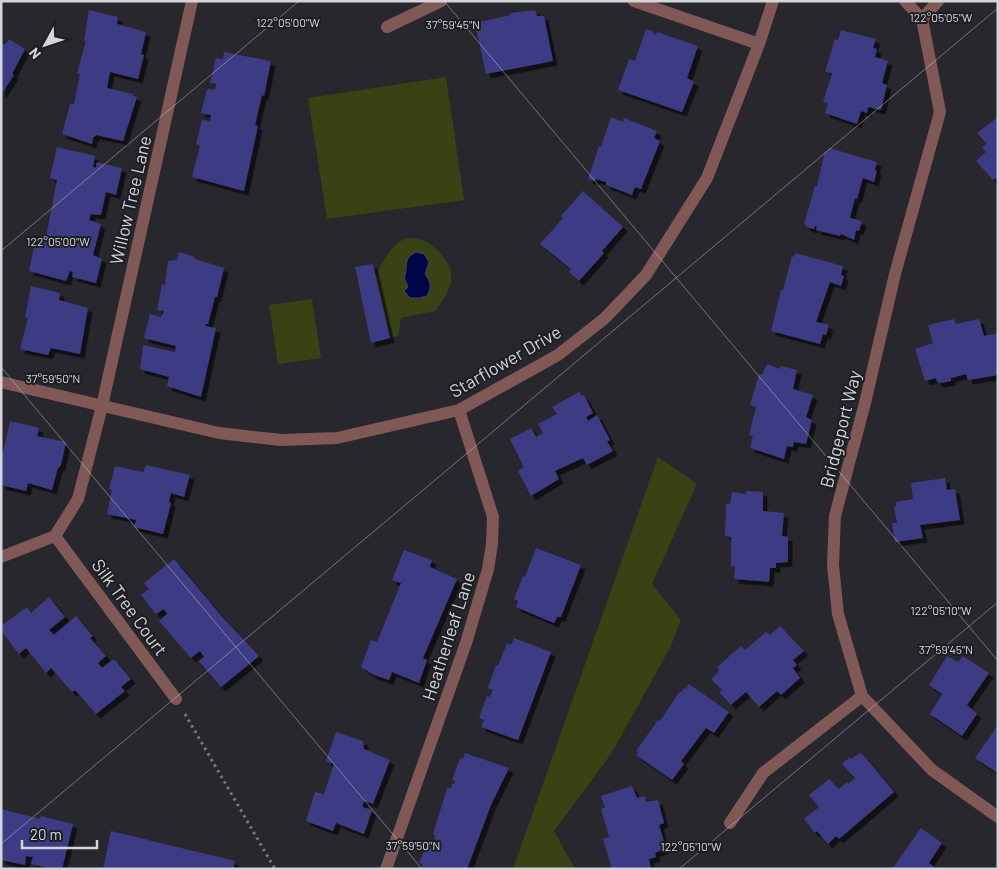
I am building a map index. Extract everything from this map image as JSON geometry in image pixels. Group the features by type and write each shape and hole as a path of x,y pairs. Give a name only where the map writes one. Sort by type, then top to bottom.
{"street":[{"name":"Willow Tree Lane","path":"55,536 78,499 102,406 192,1"},
{"path":"387,27 441,1"},
{"path":"634,1 759,44"},
{"name":"Starflower Drive","path":"1,382 219,433 281,440 337,438 459,410 558,355 605,318 646,275 707,178 759,44 773,1"},
{"path":"905,1 922,19 938,1"},
{"name":"Bridgeport Way","path":"922,19 940,112 895,274 865,403 835,516 833,565 838,614 862,696 932,770 998,817"},
{"name":"Heatherleaf Lane","path":"386,869 466,643 488,569 492,544 493,518 459,410"},
{"path":"1,557 55,536"},
{"name":"Silk Tree Court","path":"55,536 176,699"},
{"path":"730,823 763,774 862,696"}],"path":[{"path":"176,699 275,869"}],"green space":[{"path":"446,77 464,200 327,219 308,98"},
{"path":"407,238 423,240 444,257 451,272 450,287 435,311 401,318 398,336 390,338 375,276 396,244"},
{"path":"312,299 321,358 278,364 269,305"},
{"path":"658,457 697,484 652,584 681,620 670,648 611,754 554,831 575,869 513,869"}],"shaded area":[{"path":"416,252 424,254 429,262 425,274 430,282 430,290 427,296 410,298 404,291 408,287 404,278 407,260"}],"building":[{"path":"89,10 118,17 117,24 146,32 141,54 144,55 138,79 110,72 107,88 133,94 133,96 137,97 123,141 96,135 93,138 92,144 62,134 70,104 74,104 80,74 77,73 86,41 84,41"},
{"path":"535,10 537,16 544,16 553,61 486,74 475,23 511,15 510,13"},
{"path":"646,29 653,31 656,35 657,32 698,46 687,78 694,82 682,112 618,90 629,59 635,61"},
{"path":"841,30 876,39 873,48 877,49 875,57 888,61 882,83 887,85 881,110 868,107 867,113 861,111 857,124 825,113 828,103 823,102 832,73 825,72 835,39 838,40"},
{"path":"9,39 25,49 12,74 14,75 1,95 1,42 5,45"},
{"path":"224,52 271,61 264,96 262,95 255,125 258,126 244,191 192,177 200,146 196,144 202,120 210,121 211,115 201,113 207,89 215,90 216,84 210,83 216,58 223,59"},
{"path":"611,117 623,122 624,118 657,131 654,138 660,141 641,189 635,187 632,195 606,185 606,182 588,179"},
{"path":"998,117 998,177 993,180 976,161 986,152 982,147 987,144 977,133"},
{"path":"57,147 95,156 93,167 96,168 97,162 122,168 116,195 106,192 101,215 91,214 89,220 101,224 93,255 102,259 96,283 72,277 73,272 70,271 66,281 29,271 35,241 45,243 57,180 50,178"},
{"path":"829,148 877,162 874,182 863,178 857,199 855,198 850,218 862,221 859,231 856,230 854,240 841,234 840,236 816,230 817,226 814,229 806,227 804,224 815,186 817,186 825,151 828,152"},
{"path":"583,191 623,227 602,251 604,253 579,281 569,272 571,269 540,244"},
{"path":"179,252 224,268 217,297 215,297 208,324 205,326 216,328 201,397 167,386 169,377 140,369 143,345 175,352 176,346 144,338 150,314 161,317 164,311 157,310 162,284 165,285 168,261 177,260"},
{"path":"795,253 843,266 841,275 844,276 841,286 830,282 816,322 829,325 826,335 823,334 820,344 771,331 781,290 783,290 792,256 794,257"},
{"path":"373,264 390,338 371,343 355,267"},
{"path":"31,286 60,293 59,300 88,308 80,354 51,348 48,355 20,349 28,318 25,317"},
{"path":"954,319 956,324 979,319 984,336 998,333 998,375 968,380 966,374 951,378 951,381 940,383 937,382 936,378 925,381 915,349 933,343 928,325"},
{"path":"767,364 780,369 781,366 797,370 793,389 813,395 806,417 812,420 806,444 794,442 793,447 787,446 784,459 750,448 753,436 749,435 756,407 750,405 759,374 762,375"},
{"path":"579,392 582,396 584,395 593,413 586,417 588,421 597,415 610,440 607,441 613,451 587,465 583,458 555,471 559,479 531,496 518,471 524,467 510,439 531,428 536,437 543,433 538,424 557,414 552,407"},
{"path":"10,421 39,428 37,436 66,442 61,465 58,468 52,490 28,483 26,491 1,485 1,452 3,452"},
{"path":"146,465 190,475 184,497 171,493 169,502 171,503 163,534 134,527 136,520 107,514 112,490 109,489 115,466 143,472"},
{"path":"945,478 947,490 955,489 960,520 920,525 923,538 895,542 892,523 897,523 894,506 896,506 896,502 913,499 911,483"},
{"path":"746,491 763,492 763,511 784,513 782,536 788,537 788,562 776,563 776,568 770,568 769,582 734,579 735,566 731,566 731,537 725,536 726,504 730,504 732,492 746,494"},
{"path":"536,548 581,565 561,617 557,617 554,623 516,607 518,601 514,599"},
{"path":"404,550 432,560 430,567 457,579 423,658 427,660 419,683 392,672 389,680 374,675 361,667 371,640 377,642 401,583 392,580"},
{"path":"174,559 223,618 259,656 221,687 199,661 204,657 200,651 191,658 159,621 167,614 164,609 156,614 141,595 149,589 144,583"},
{"path":"49,597 65,617 49,630 54,635 76,616 93,636 90,638 106,656 98,663 102,668 114,659 131,679 121,687 125,691 96,714 75,690 72,692 51,668 46,673 26,648 19,654 1,631 1,626 27,607 31,613"},
{"path":"780,626 804,651 793,660 797,665 793,668 800,678 781,695 777,691 759,707 746,692 731,705 719,692 722,690 711,679 719,671 717,667 741,646 745,650 766,632 770,635"},
{"path":"514,638 551,652 518,740 481,727 484,720 479,718 487,696 490,697 493,690 488,688 496,665 498,666 507,643 511,645"},
{"path":"947,656 958,662 963,656 989,673 967,705 977,714 962,736 930,714 942,694 929,685"},
{"path":"689,684 729,712 714,733 706,728 681,761 684,764 672,780 636,755 638,752 636,751 658,720 660,721 680,691 682,692 684,688 686,689"},
{"path":"998,725 998,770 996,772 975,758"},
{"path":"336,732 363,741 364,749 390,760 373,804 364,801 362,807 372,810 364,834 336,823 333,831 306,821 315,792 324,794 334,764 326,761"},
{"path":"465,753 509,768 491,805 467,869 421,869 423,864 419,863 428,841 435,843 437,840 434,839 435,835 433,834 447,788 451,788 452,784 454,784 455,781 452,780 460,758 463,759"},
{"path":"860,753 894,792 839,839 836,836 828,844 817,831 815,833 804,819 819,807 809,795 829,779 839,789 847,782 848,784 855,778 842,764 850,757 851,759"},
{"path":"632,786 637,798 645,796 646,802 658,800 664,823 659,825 666,848 655,853 656,857 649,859 651,869 612,869 603,839 609,837 601,809 605,808 601,796"},
{"path":"1,809 40,819 41,816 73,824 62,869 31,864 33,857 26,856 25,865 1,860"},
{"path":"921,828 942,843 929,863 937,869 892,869"},
{"path":"111,831 235,861 233,869 103,869"}]}
